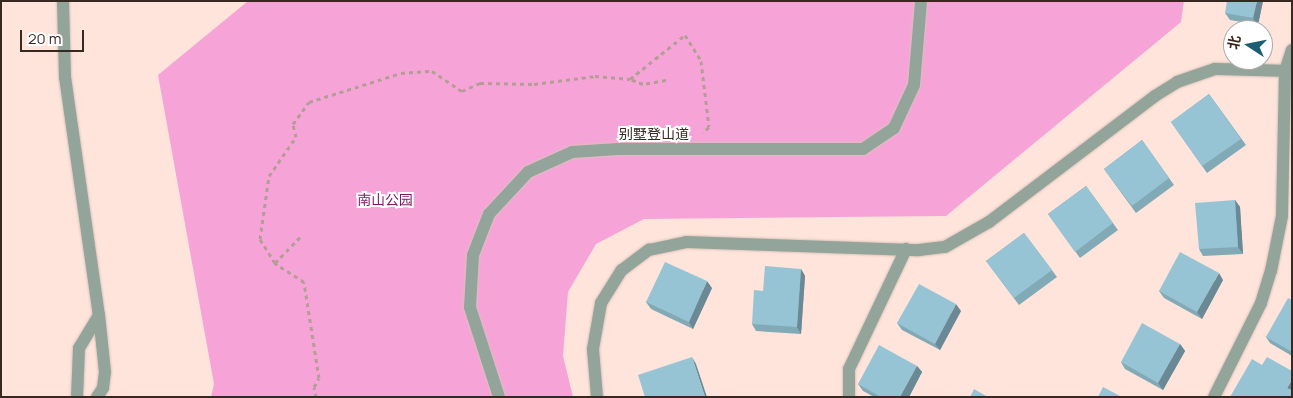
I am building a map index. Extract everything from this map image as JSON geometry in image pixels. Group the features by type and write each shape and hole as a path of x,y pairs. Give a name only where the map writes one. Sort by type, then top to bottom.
{"street":[{"path":"62,1 65,76 99,315 105,372 103,388 97,397"},
{"name":"别墅登山道","path":"498,397 470,307 472,255 489,214 528,172 572,152 683,149 863,149 894,128 914,85 921,1"},
{"path":"1214,397 1261,303 1272,271 1282,216 1286,71 1292,50"},
{"path":"597,397 593,349 602,303 622,270 649,250 686,242 906,250 945,247 975,232 1177,82 1215,69 1286,71"},
{"path":"849,397 849,369 906,250"},
{"path":"77,397 79,348 99,315"}],"path":[{"path":"630,79 685,35 701,61 709,127 683,149"},
{"path":"316,397 314,387 319,378 304,282 275,263 260,239 269,176 296,138 293,124 309,102 409,73 432,71 462,91 480,83 534,84 595,76 630,79 643,84 666,80"},
{"path":"275,263 300,237"}],"green space":[{"name":"南山公园","path":"248,1 1184,1 1181,22 946,216 644,219 596,244 568,292 563,356 573,397 211,397 214,384 158,75"}],"building":[{"path":"1227,1 1257,1 1253,18 1225,13"},
{"path":"1209,94 1241,139 1202,166 1171,122"},
{"path":"1142,140 1169,178 1132,206 1104,169"},
{"path":"1086,186 1113,223 1075,252 1048,214"},
{"path":"1235,200 1238,247 1199,249 1195,203"},
{"path":"1024,233 1052,270 1014,298 986,261"},
{"path":"1180,252 1219,273 1197,312 1159,291"},
{"path":"665,262 707,281 689,322 646,302"},
{"path":"765,266 801,269 797,327 752,324 754,290 763,291"},
{"path":"919,284 956,304 935,344 897,323"},
{"path":"1288,298 1292,300 1292,352 1266,337"},
{"path":"1142,323 1180,344 1158,383 1121,362"},
{"path":"879,345 917,366 900,397 881,397 858,384"},
{"path":"692,357 705,397 645,397 638,375"},
{"path":"1267,357 1292,371 1292,380 1287,388 1292,390 1292,397 1230,397 1252,359 1262,365"},
{"path":"1103,387 1122,397 1098,397"},
{"path":"974,389 988,397 970,397"}]}
